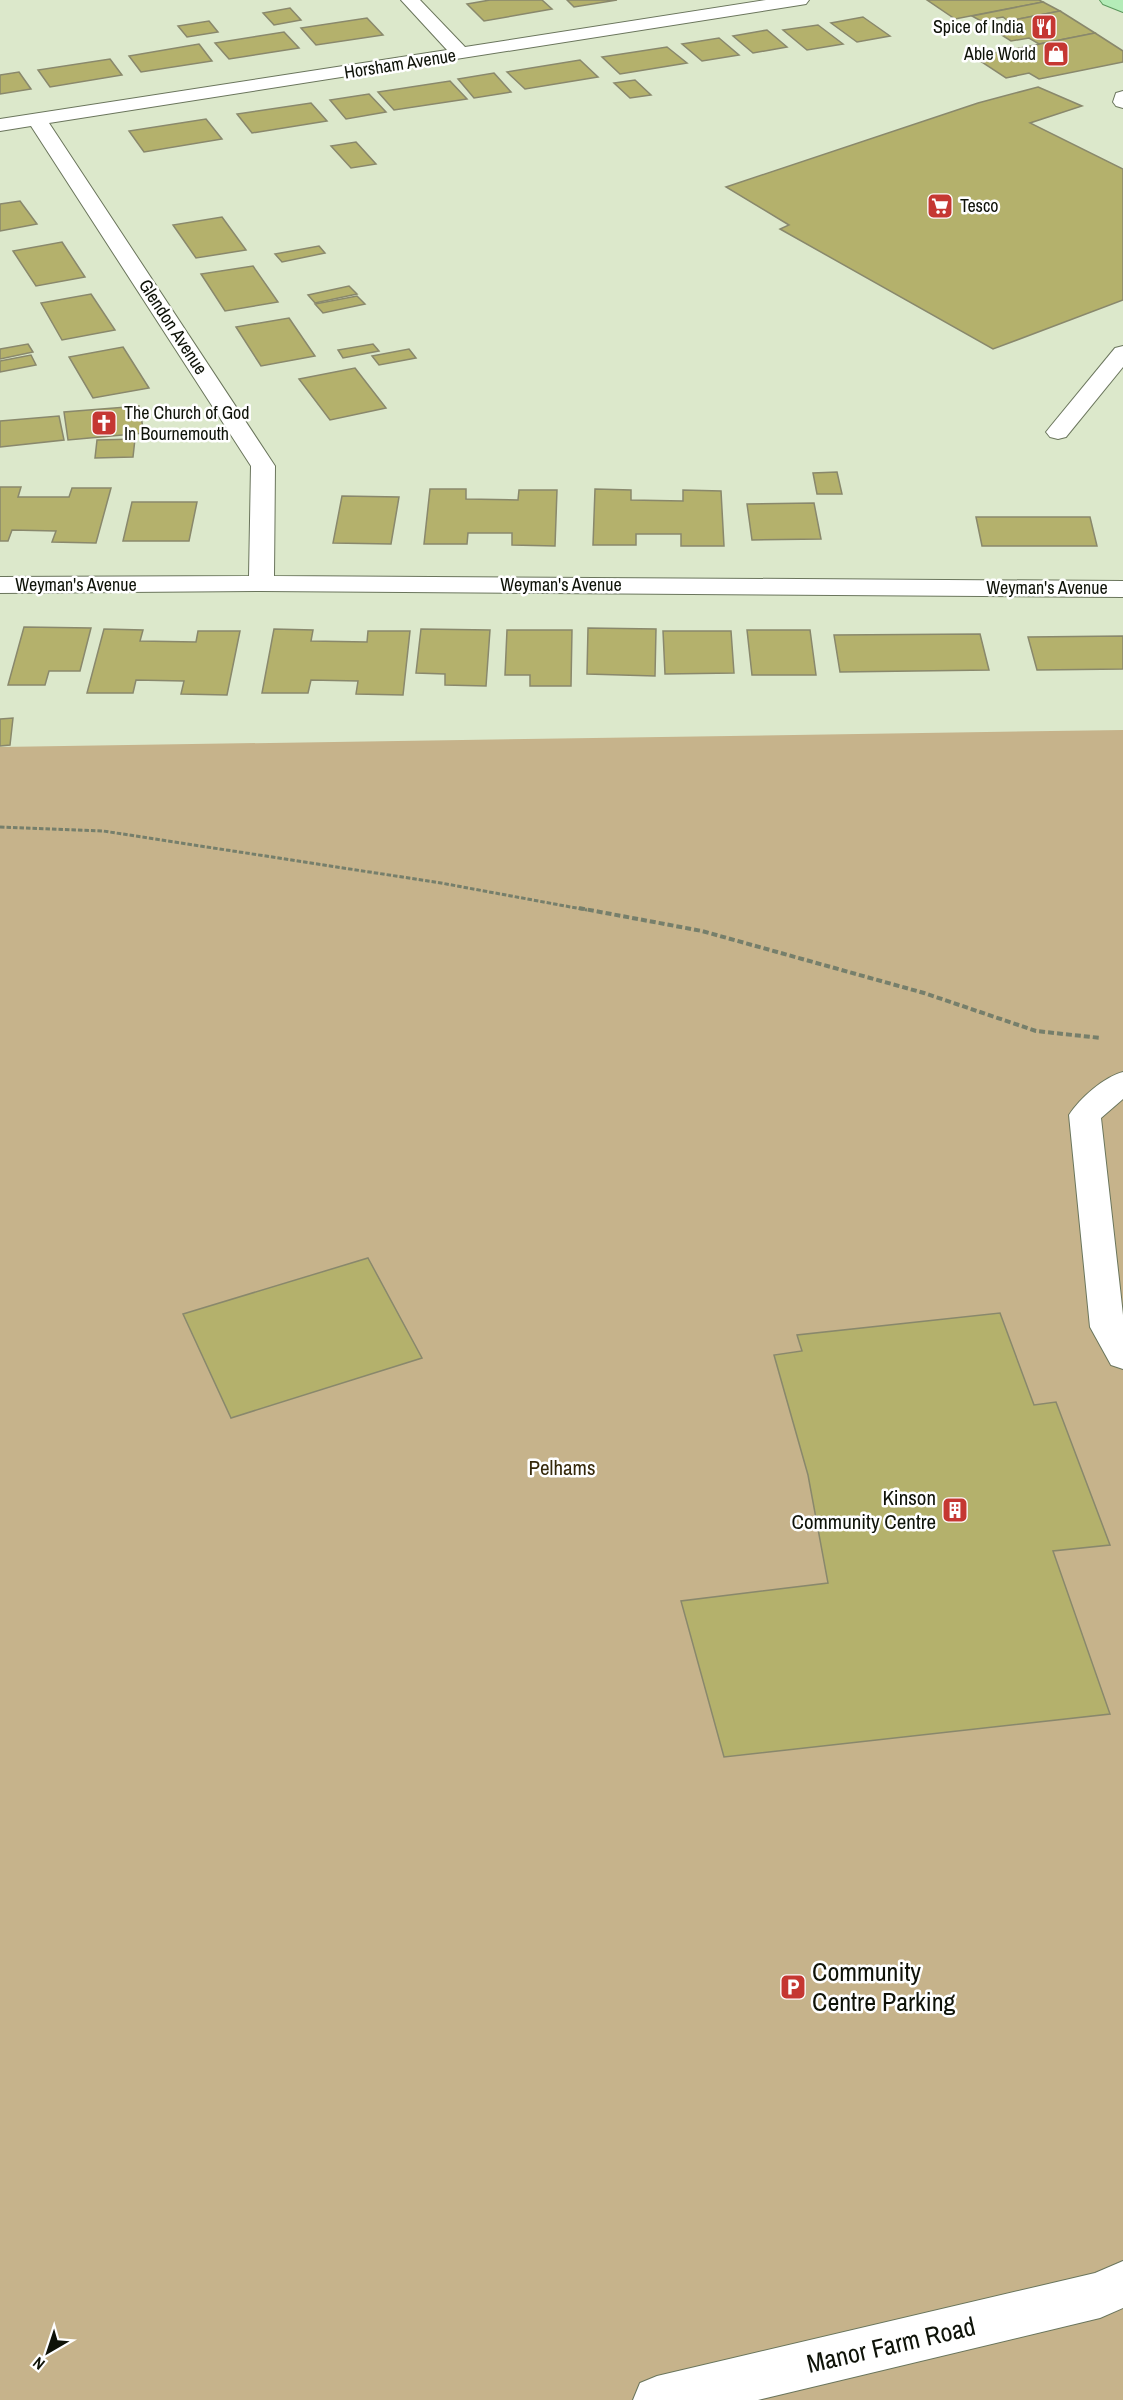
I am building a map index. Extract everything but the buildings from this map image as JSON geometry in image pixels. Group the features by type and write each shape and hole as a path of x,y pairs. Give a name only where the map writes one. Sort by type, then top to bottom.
{"main road":[{"path":"1109,0 1123,7"}],"street":[{"path":"410,0 462,54"},
{"name":"Horsham Avenue","path":"0,125 800,0"},
{"path":"1123,97 1123,102"},
{"name":"Glendon Avenue","path":"38,120 263,466 261,583"},
{"path":"1058,432 1123,352"},
{"name":"Weyman's Avenue","path":"0,585 261,583 1123,589"},
{"path":"1123,1082 1085,1115 1107,1327 1123,1356"},
{"name":"Manor Farm Road","path":"657,2400 1100,2295 1123,2284"}],"path":[{"path":"0,827 102,831 441,883 702,931 924,993 1036,1031 1112,1040"}],"green space":[{"name":"Pelhams","path":"1123,730 1123,2400 0,2400 0,747"}],"place":[{"name":"Spice of India","path":"1044,27"},
{"name":"Able World","path":"1056,54"},
{"name":"Tesco","path":"940,206"},
{"name":"The Church of God In Bournemouth","path":"104,423"},
{"name":"Kinson Community Centre","path":"955,1510"},
{"name":"Community Centre Parking","path":"793,1987"}]}
